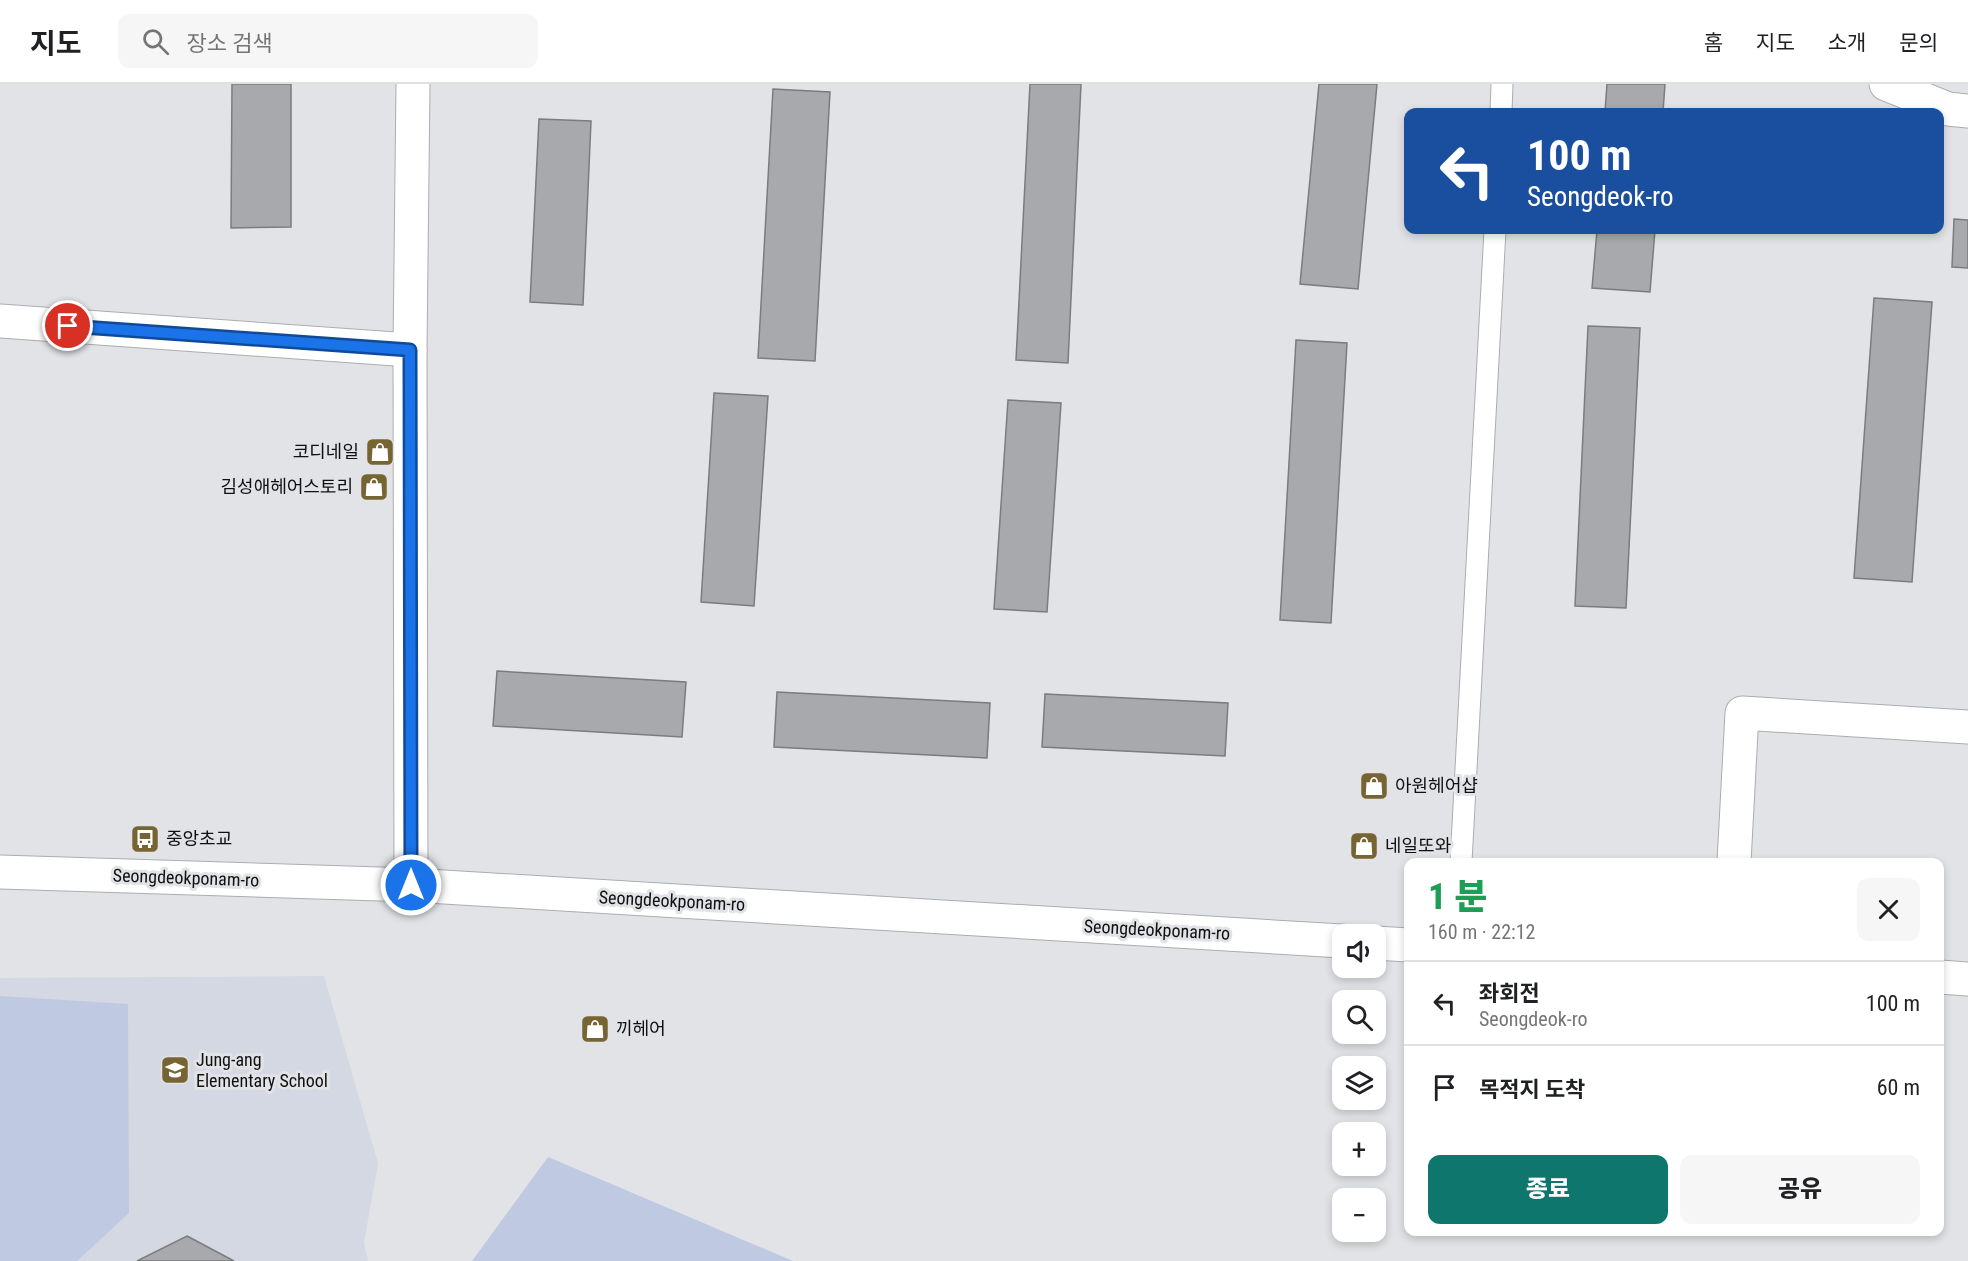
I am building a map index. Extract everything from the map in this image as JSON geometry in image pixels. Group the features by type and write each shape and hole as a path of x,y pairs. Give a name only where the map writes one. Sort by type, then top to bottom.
{"street":[{"path":"411,885 410,350 413,84"},
{"path":"1886,84 1948,109 1968,111"},
{"path":"0,321 410,350"},
{"path":"1734,858 1742,713 1968,727"},
{"name":"Seongdeokponam-ro","path":"0,872 411,885 1332,940"},
{"path":"1386,944 1404,945"},
{"path":"1944,976 1968,979"}],"lane":[{"path":"1501,108 1502,84"},
{"path":"1461,858 1495,234"}],"shaded area":[{"name":"Jung-ang Elementary School","path":"324,976 378,1163 364,1243 368,1261 0,1261 0,978"},
{"path":"0,996 128,1004 129,1213 77,1261 0,1261"},
{"path":"548,1157 793,1261 472,1261"}],"building":[{"path":"232,84 291,84 291,227 231,228"},
{"path":"1030,84 1081,84 1068,363 1016,360"},
{"path":"1319,84 1377,84 1358,289 1300,284"},
{"path":"1607,84 1665,84 1663,108 1605,108"},
{"path":"773,89 830,92 815,361 758,358"},
{"path":"539,119 591,121 583,305 530,302"},
{"path":"1954,219 1968,220 1968,268 1952,267"},
{"path":"1597,234 1655,234 1650,292 1592,288"},
{"path":"1874,298 1932,302 1912,582 1854,578"},
{"path":"1588,326 1640,328 1626,608 1575,606"},
{"path":"1296,340 1347,343 1331,623 1280,620"},
{"path":"714,393 768,396 754,606 701,602"},
{"path":"1008,400 1061,403 1047,612 994,609"},
{"path":"497,671 686,682 682,737 493,726"},
{"path":"777,692 990,703 987,758 774,747"},
{"path":"1045,694 1228,703 1225,756 1042,747"},
{"path":"187,1236 234,1261 137,1261"}],"place":[{"name":"코디네일","path":"380,452"},
{"name":"김성애헤어스토리","path":"374,487"},
{"name":"아원헤어샵","path":"1374,786"},
{"name":"중앙초교","path":"145,839"},
{"name":"네일또와","path":"1364,846"},
{"name":"끼헤어","path":"595,1029"},
{"name":"Jung-ang Elementary School","path":"175,1070"}],"route":[{"path":"68,326 410,350 411,885"}]}
